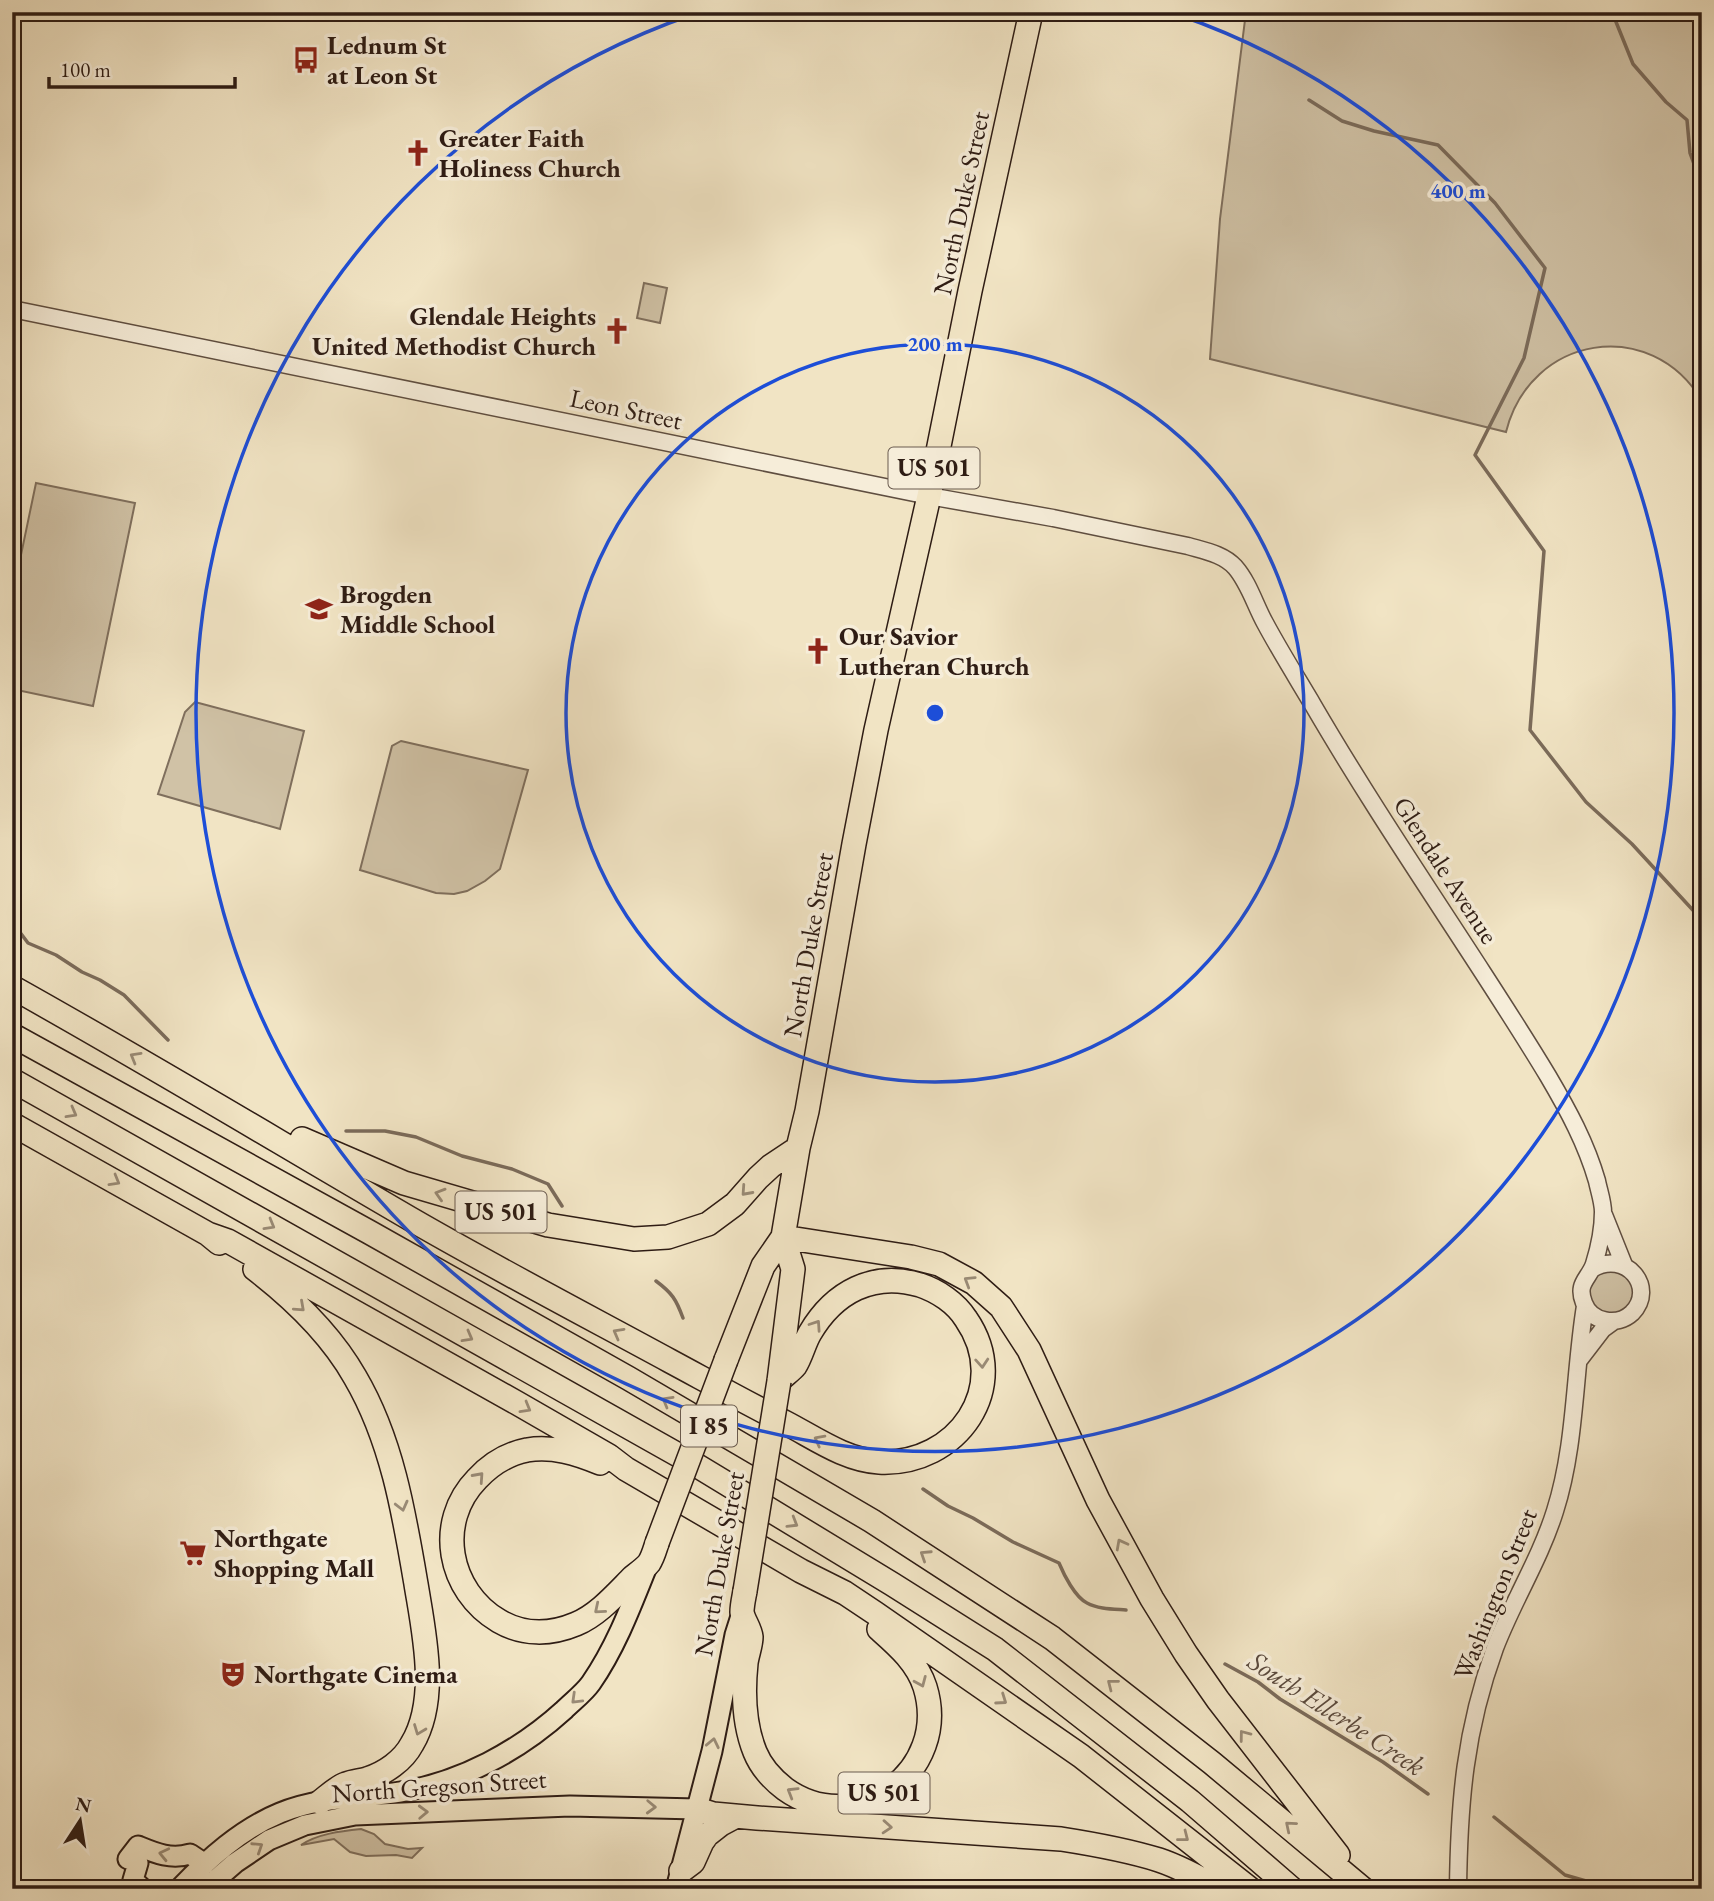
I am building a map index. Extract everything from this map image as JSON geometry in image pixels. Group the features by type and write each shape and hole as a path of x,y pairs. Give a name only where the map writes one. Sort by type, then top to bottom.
{"highway":[{"name":"North Duke Street","path":"744,1602 779,1381 793,1269 783,1237 798,1148 876,730 929,496 1031,12"},
{"name":"US 501","path":"12,987 194,1091 404,1183 548,1225 634,1239 668,1237 708,1224 735,1203 771,1166 798,1148"},
{"name":"I 85","path":"12,1035 581,1351 872,1521 1052,1638 1212,1763 1362,1887"},
{"name":"I 85","path":"12,1080 684,1458 995,1649 1190,1801 1292,1889"},
{"path":"194,1091 424,1226 849,1457 884,1462 913,1460 947,1442 972,1414 978,1401 982,1387 982,1357 972,1328 961,1310 951,1301 929,1288 891,1280 858,1288 832,1304 812,1330 795,1366 779,1381"},
{"name":"US 501","path":"12,1124 208,1234 228,1241 609,1456 626,1469 801,1571 861,1614 908,1657 925,1687 929,1715 926,1741 915,1765 900,1783 860,1803 842,1807 804,1799 772,1778 755,1753 747,1722 745,1682 751,1636 744,1602"},
{"path":"208,1234 257,1270 305,1311 344,1358 382,1433 405,1517 427,1658 426,1700 421,1725 411,1748 394,1765 367,1779 345,1784 320,1802"},
{"path":"783,1237 911,1257 939,1264 974,1283 1001,1307 1029,1350 1089,1481 1132,1564 1186,1654 1246,1738 1362,1887"},
{"name":"North Gregson Street","path":"653,1553 763,1266 783,1237"},
{"path":"626,1469 604,1465 560,1450 542,1449 517,1453 488,1467 468,1489 455,1515 451,1533 456,1570 471,1597 490,1615 519,1630 550,1632 584,1621 601,1608 653,1553"},
{"path":"801,1571 845,1593 876,1613 1071,1748 1250,1889"},
{"path":"697,1809 736,1816 1061,1839 1159,1860 1219,1889"},
{"path":"679,1880 707,1835 736,1816"}],"main road":[{"name":"North Gregson Street","path":"179,1889 236,1838 289,1809 403,1791 459,1776 500,1756 542,1728 590,1685 614,1643 653,1553"},
{"name":"North Duke Street","path":"679,1880 712,1751 744,1602"},
{"name":"North Gregson Street","path":"205,1889 224,1879 269,1840 305,1825 355,1815 570,1805 697,1809"},
{"path":"143,1889 133,1880 133,1861 138,1846 166,1856 190,1854 205,1864"}],"street":[{"name":"Leon Street","path":"12,309 929,496 1053,518 1188,546 1229,561"},
{"name":"Glendale Avenue","path":"1229,561 1241,575 1265,623 1328,731 1525,1038 1571,1116 1592,1165 1602,1202 1599,1243 1592,1269"},
{"name":"Glendale Avenue","path":"1603,1213 1624,1265"},
{"path":"1612,1262 1624,1265 1640,1285 1640,1298 1635,1308 1631,1314 1614,1321 1596,1317 1585,1306 1582,1284 1592,1269 1612,1262"},
{"name":"Washington Street","path":"1458,1889 1461,1793 1473,1721 1481,1688 1496,1647 1556,1511 1564,1481 1573,1420 1585,1306"},
{"name":"Washington Street","path":"1580,1359 1602,1329 1614,1321"}],"shaded area":[{"path":"1246,12 1702,12 1702,401 1680,374 1653,356 1624,347 1594,348 1565,357 1540,374 1519,399 1506,432 1210,359 1220,219"},
{"path":"644,283 667,288 660,323 637,318"},
{"path":"36,483 135,503 93,706 12,689 12,598"},
{"path":"195,702 304,731 280,829 158,794 185,712"},
{"path":"401,741 528,770 500,869 467,891 454,894 436,893 360,870 392,746"},
{"path":"1599,1270 1624,1271 1636,1292 1629,1308 1609,1316 1590,1306 1588,1282"},
{"path":"361,1829 374,1834 385,1844 408,1849 422,1848 412,1858 396,1855 366,1856 350,1852 334,1839 301,1845 337,1832"}],"waterway":[{"path":"1612,12 1633,64 1666,102 1687,120 1690,153 1702,186"},
{"path":"1309,100 1342,121 1438,145 1495,203 1545,268 1524,358 1475,455 1544,551 1530,730 1586,802 1632,844 1702,920"},
{"name":"South Ellerbe Creek","path":"12,926 28,943 56,955 124,995 168,1040"},
{"name":"South Ellerbe Creek","path":"346,1131 385,1131 416,1137 462,1156 512,1169 548,1184 562,1206"},
{"name":"South Ellerbe Creek","path":"656,1281 673,1297 683,1318"},
{"name":"South Ellerbe Creek","path":"923,1489 1013,1542 1059,1563 1074,1591 1087,1603 1101,1608 1126,1610"},
{"name":"South Ellerbe Creek","path":"1225,1664 1383,1762 1428,1794"},
{"name":"South Ellerbe Creek","path":"1494,1817 1565,1875 1593,1883 1602,1889"}],"place":[{"name":"Lednum St at Leon St","path":"306,60"},
{"name":"Greater Faith Holiness Church","path":"418,153"},
{"name":"Glendale Heights United Methodist Church","path":"617,331"},
{"name":"Brogden Middle School","path":"319,609"},
{"name":"Our Savior Lutheran Church","path":"818,651"},
{"name":"Northgate Shopping Mall","path":"193,1553"},
{"name":"Northgate Cinema","path":"233,1674"}]}
